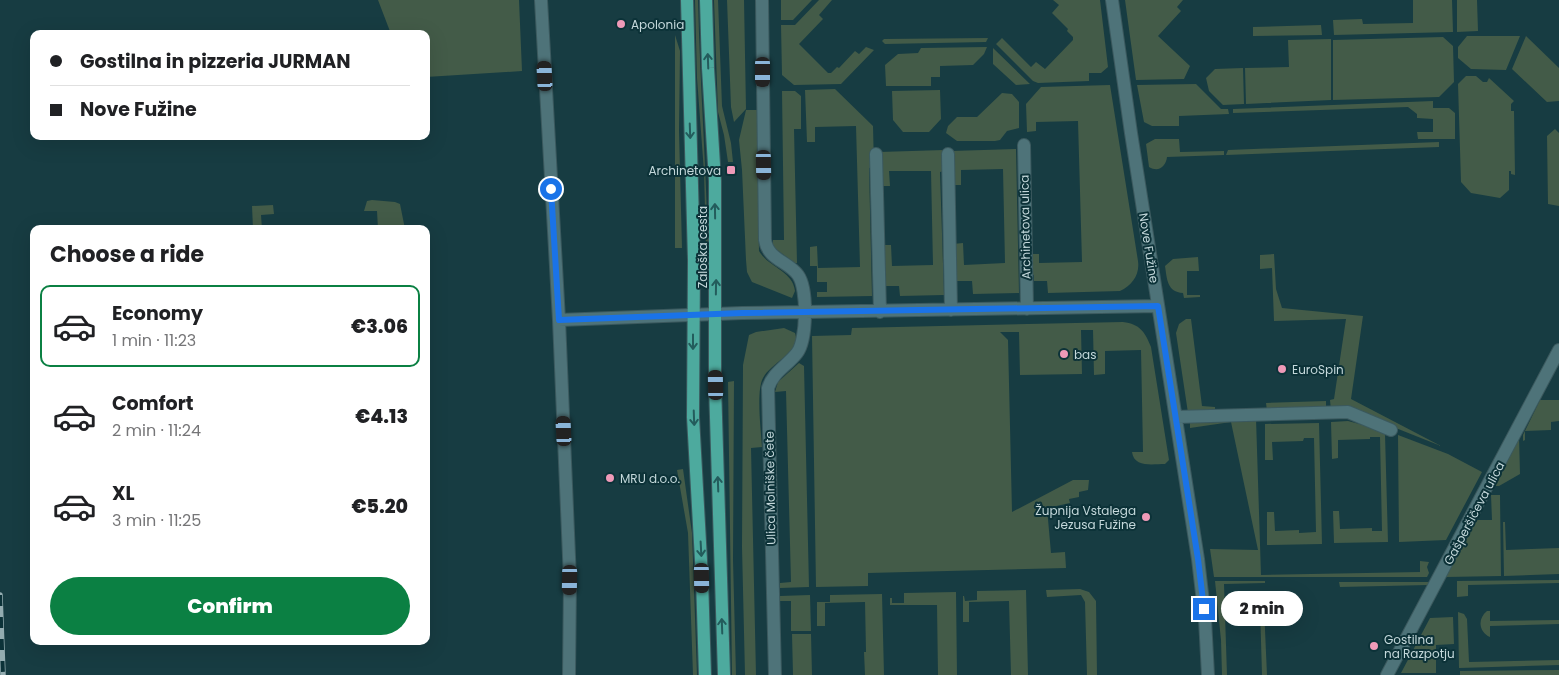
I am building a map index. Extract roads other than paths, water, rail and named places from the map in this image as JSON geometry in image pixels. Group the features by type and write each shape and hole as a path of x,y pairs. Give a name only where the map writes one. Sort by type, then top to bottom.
{"main road":[{"name":"Zaloška cesta","path":"686,0 694,260 693,417 702,578 705,675"},
{"name":"Zaloška cesta","path":"706,0 715,181 715,377 724,675"}],"street":[{"path":"541,0 559,320 570,580 569,675"},
{"path":"762,0 766,246 771,254 800,277 803,289 804,313"},
{"name":"Nove Fužine","path":"1112,0 1124,90 1203,593 1208,675"},
{"name":"Archinetova ulica","path":"1024,145 1027,309"},
{"path":"876,154 880,312"},
{"path":"948,154 951,310"},
{"path":"559,320 715,314 1158,306"},
{"name":"Ulica Molniške čete","path":"775,675 768,388 771,380 794,357 802,345 804,313"},
{"name":"Gašperšičeva ulica","path":"1387,675 1559,350"},
{"path":"1176,417 1348,412 1391,430"}],"railway":[{"path":"0,595 3,675"}],"place":[{"name":"Apolonia","path":"621,24"},
{"name":"Archinetova","path":"731,170"},
{"name":"bas","path":"1064,354"},
{"name":"EuroSpin","path":"1282,369"},
{"name":"MRU d.o.o.","path":"610,478"},
{"name":"Župnija Vstalega Jezusa Fužine","path":"1146,517"},
{"name":"Gostilna na Razpotju","path":"1374,646"}]}
